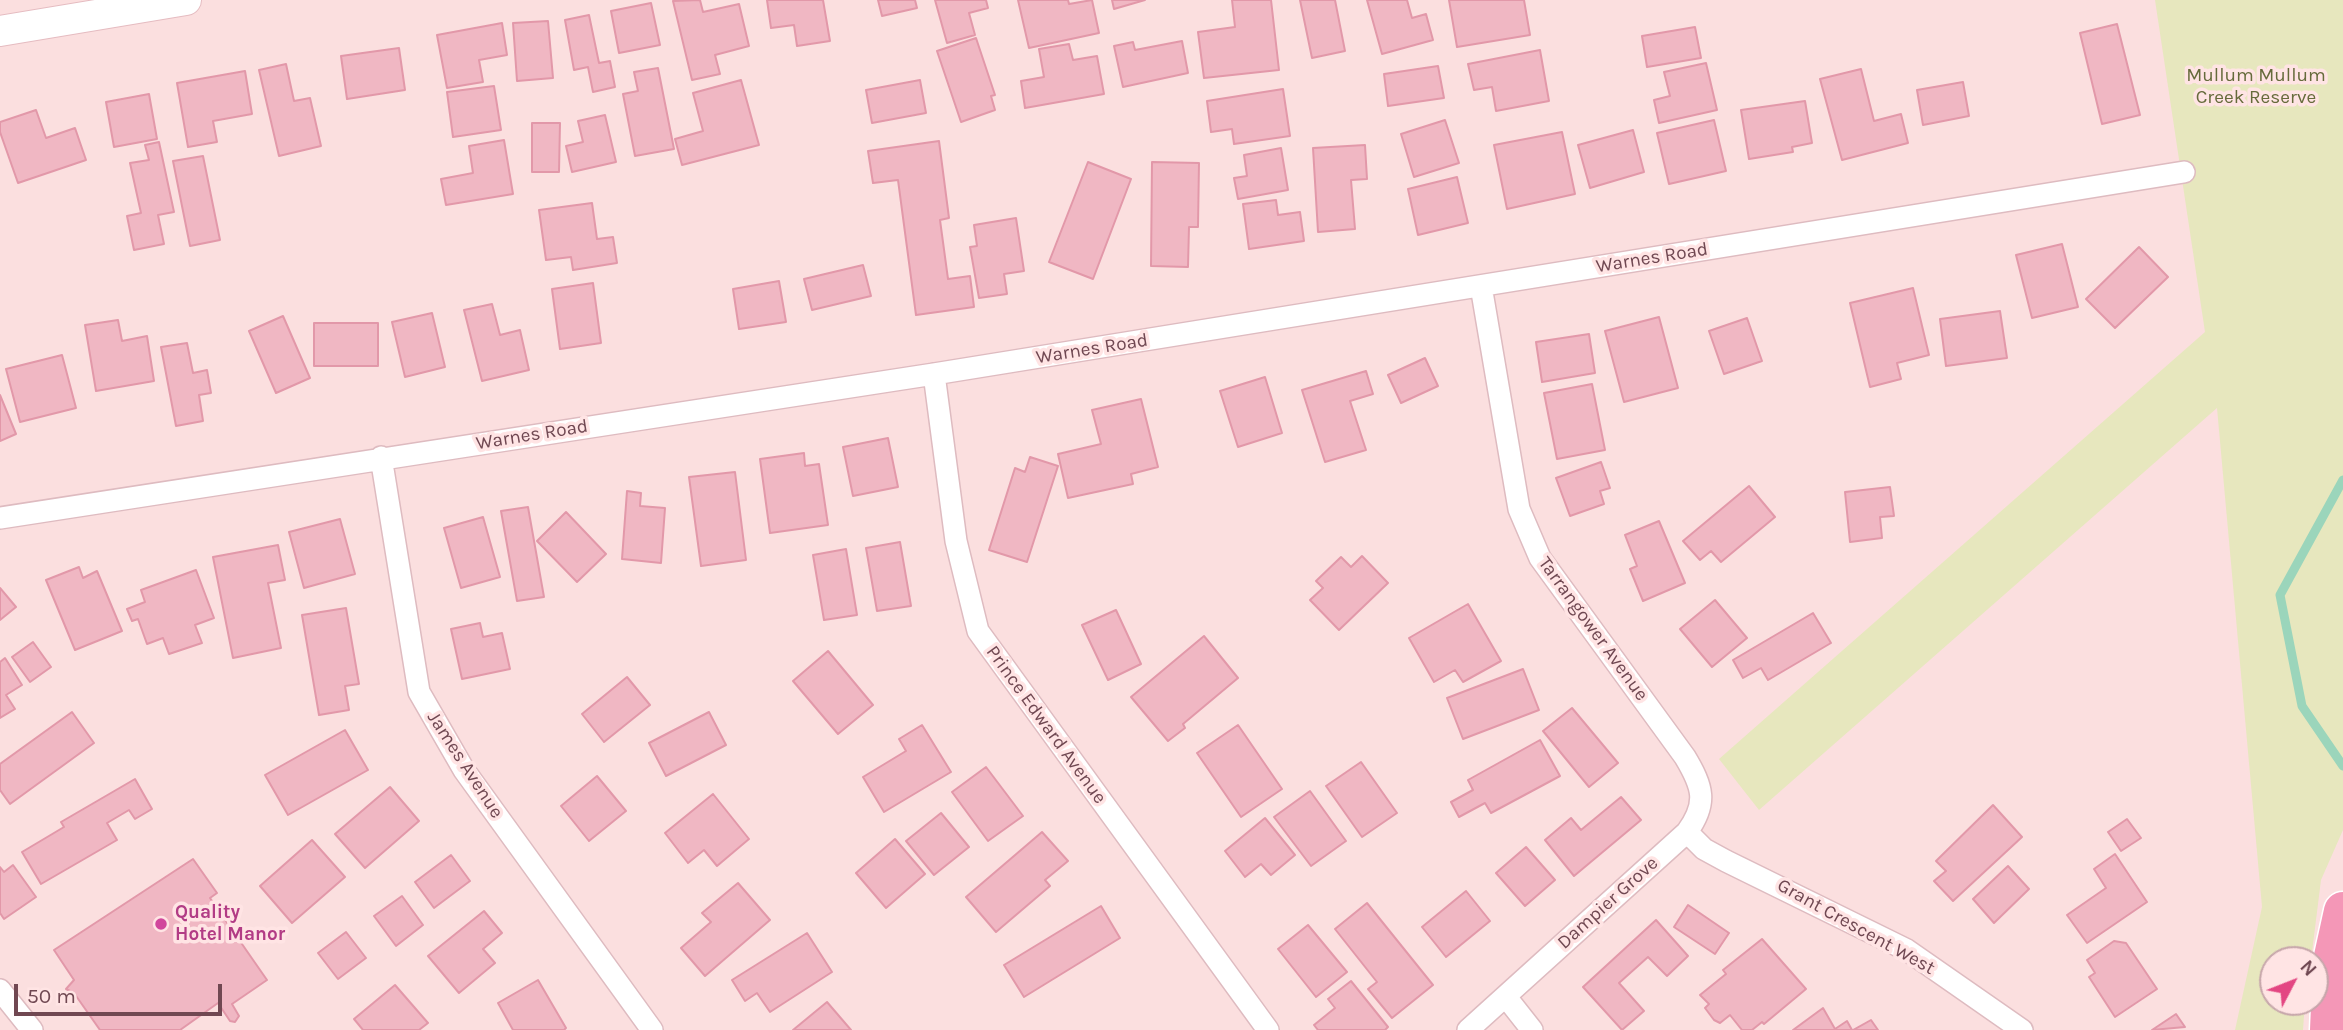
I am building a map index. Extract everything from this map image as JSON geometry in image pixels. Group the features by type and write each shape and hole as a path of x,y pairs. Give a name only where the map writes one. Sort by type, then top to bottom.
{"highway":[{"path":"2329,1030 2340,921"}],"main road":[{"path":"0,31 186,0"}],"street":[{"name":"Warnes Road","path":"0,518 381,457 934,374 2184,172"},
{"name":"Tarrangower Avenue","path":"1482,286 1519,509 1540,558 1685,757"},
{"name":"Prince Edward Avenue","path":"934,374 956,541 978,631 1268,1030"},
{"name":"James Avenue","path":"381,457 419,692 464,770 652,1030"},
{"name":"Dampier Grove","path":"1468,1030 1687,832 1699,815 1702,794 1685,757"},
{"name":"Grant Crescent West","path":"1687,832 1704,849 1726,861 1907,950 2022,1030"},
{"path":"0,990 32,1030"},
{"path":"1506,996 1532,1030"}],"green space":[{"name":"Mullum Mullum Creek Reserve","path":"2155,0 2343,0 2343,830 2321,880 2313,946 2259,946 2259,1016 2304,1016 2303,1030 2235,1030 2262,907 2217,408 1759,810 1719,759 2205,332"}],"building":[{"path":"700,0 703,12 739,4 749,46 715,55 720,74 692,80 673,1"},
{"path":"767,0 823,0 830,41 797,46 794,25 771,28"},
{"path":"878,0 915,0 917,8 882,16"},
{"path":"935,0 986,0 988,8 969,13 975,35 947,43"},
{"path":"1018,0 1068,0 1069,4 1092,0 1099,33 1029,48"},
{"path":"1112,0 1145,0 1114,9"},
{"path":"1232,0 1271,0 1279,70 1204,78 1198,32 1235,27"},
{"path":"1300,0 1335,0 1345,51 1312,58"},
{"path":"1367,0 1407,0 1412,18 1426,14 1433,40 1382,54"},
{"path":"1449,0 1524,0 1530,35 1457,47"},
{"path":"651,3 660,45 619,53 611,11"},
{"path":"589,15 599,63 610,61 615,87 593,92 588,67 574,70 565,20"},
{"path":"548,21 553,78 517,81 513,23"},
{"path":"502,23 507,55 479,60 483,82 447,88 437,35"},
{"path":"2117,24 2140,115 2102,124 2080,33"},
{"path":"1695,27 1701,58 1647,67 1642,36"},
{"path":"976,38 995,95 991,96 995,110 961,122 937,51"},
{"path":"1182,41 1188,73 1123,87 1114,46 1133,42 1135,50"},
{"path":"1069,44 1073,60 1097,56 1104,94 1025,108 1021,81 1044,77 1039,49"},
{"path":"399,48 405,90 347,99 341,56"},
{"path":"1540,50 1549,101 1496,111 1492,87 1474,90 1468,64"},
{"path":"1706,63 1717,110 1659,123 1654,100 1670,96 1664,72"},
{"path":"286,64 294,101 310,98 321,146 279,156 259,70"},
{"path":"1438,66 1444,98 1388,106 1384,74"},
{"path":"658,68 674,149 635,156 623,94 638,91 634,72"},
{"path":"1861,69 1874,121 1901,114 1908,143 1842,160 1820,79"},
{"path":"245,71 252,114 213,121 217,142 188,147 177,83"},
{"path":"741,80 759,145 682,165 675,139 703,131 693,93"},
{"path":"920,80 926,113 872,123 866,90"},
{"path":"1963,82 1969,116 1923,125 1917,90"},
{"path":"494,86 501,130 453,137 447,92"},
{"path":"1283,89 1290,136 1234,144 1232,129 1211,132 1207,101"},
{"path":"149,94 157,139 114,147 106,102"},
{"path":"1805,101 1812,143 1792,147 1793,152 1749,159 1741,110"},
{"path":"36,110 46,138 75,128 86,160 18,183 0,132 0,122"},
{"path":"605,115 616,162 572,172 566,146 583,142 578,121"},
{"path":"1445,120 1459,163 1414,177 1401,134"},
{"path":"1714,120 1726,171 1669,184 1657,133"},
{"path":"532,123 560,123 559,172 532,172"},
{"path":"1633,130 1644,172 1590,188 1578,145"},
{"path":"1562,132 1575,194 1507,209 1494,145"},
{"path":"504,140 513,194 446,205 441,179 473,173 469,146"},
{"path":"939,141 949,218 940,220 948,279 970,276 974,307 916,315 898,180 873,183 868,151"},
{"path":"159,142 174,212 158,215 164,244 134,250 127,216 141,213 130,163 149,160 145,145"},
{"path":"1365,145 1367,179 1351,180 1355,229 1318,232 1313,148"},
{"path":"1281,148 1288,190 1238,199 1234,178 1247,176 1244,155"},
{"path":"203,156 220,240 190,246 173,161"},
{"path":"1088,162 1131,179 1093,279 1049,262"},
{"path":"1152,162 1199,163 1198,227 1189,227 1188,267 1151,266"},
{"path":"1457,177 1468,223 1418,235 1408,189"},
{"path":"1276,200 1278,215 1300,212 1304,241 1249,249 1243,204"},
{"path":"592,203 597,239 613,237 617,263 573,270 571,257 546,260 539,210"},
{"path":"1016,218 1024,271 1004,274 1007,294 979,298 970,247 977,246 974,225"},
{"path":"2062,244 2078,307 2032,318 2016,255"},
{"path":"2139,247 2168,277 2115,328 2086,299"},
{"path":"863,265 871,296 812,310 804,279"},
{"path":"779,281 786,322 739,329 733,289"},
{"path":"593,283 601,343 560,349 552,289"},
{"path":"1913,288 1929,355 1897,363 1901,379 1870,387 1850,303"},
{"path":"492,304 500,335 520,330 529,370 482,381 464,310"},
{"path":"2000,311 2007,358 1946,366 1940,319"},
{"path":"432,313 445,367 405,377 392,322"},
{"path":"283,316 310,378 276,393 249,331"},
{"path":"1659,317 1678,388 1624,402 1605,331"},
{"path":"1747,318 1762,361 1724,374 1709,331"},
{"path":"118,320 122,341 147,336 154,381 96,391 85,325"},
{"path":"314,323 378,323 378,366 314,366"},
{"path":"1589,334 1595,373 1542,382 1536,342"},
{"path":"187,343 193,373 207,370 211,393 199,395 203,421 176,426 161,347"},
{"path":"62,355 76,408 20,422 6,369"},
{"path":"1425,358 1438,386 1401,403 1388,375"},
{"path":"1366,371 1373,394 1350,401 1366,450 1325,462 1302,390"},
{"path":"1265,377 1282,433 1238,447 1220,391"},
{"path":"1592,384 1605,450 1557,459 1544,393"},
{"path":"0,395 16,434 0,441"},
{"path":"1141,399 1158,467 1131,474 1133,484 1068,498 1058,454 1101,444 1092,410"},
{"path":"888,438 898,487 853,496 843,447"},
{"path":"804,453 805,466 819,464 828,525 770,533 760,459"},
{"path":"1030,457 1058,466 1027,562 989,550 1015,468 1025,472"},
{"path":"1601,462 1610,488 1600,491 1604,504 1570,516 1556,478"},
{"path":"735,472 746,560 701,566 689,477"},
{"path":"1749,486 1775,517 1721,562 1711,551 1700,560 1683,541"},
{"path":"1890,487 1894,516 1880,517 1882,538 1850,542 1845,492"},
{"path":"627,491 641,493 640,506 665,508 661,563 622,559"},
{"path":"528,507 544,597 517,601 501,511"},
{"path":"566,512 606,554 577,582 537,541"},
{"path":"483,517 500,577 461,588 444,528"},
{"path":"340,519 355,574 304,588 289,532"},
{"path":"1659,521 1685,583 1643,601 1630,569 1637,566 1625,535"},
{"path":"900,542 911,606 877,611 866,548"},
{"path":"278,545 285,580 268,583 281,648 233,658 213,557"},
{"path":"846,549 857,615 824,620 813,555"},
{"path":"1362,556 1388,583 1339,630 1310,600 1323,588 1316,581 1341,557 1351,567"},
{"path":"79,567 83,578 97,571 122,631 75,650 46,580"},
{"path":"196,570 214,618 195,625 202,643 169,654 163,638 147,644 138,619 132,621 127,609 145,602 141,590"},
{"path":"0,588 16,607 0,620"},
{"path":"1715,600 1747,638 1712,667 1680,629"},
{"path":"1468,604 1501,661 1463,682 1455,670 1434,682 1409,638"},
{"path":"346,608 359,684 345,686 349,710 319,715 302,615"},
{"path":"1116,610 1141,664 1108,680 1082,625"},
{"path":"1813,613 1831,643 1768,680 1761,668 1743,678 1733,660"},
{"path":"480,623 483,637 502,633 510,669 462,679 451,629"},
{"path":"1204,636 1238,678 1183,724 1185,728 1168,741 1131,697"},
{"path":"33,642 51,667 30,682 12,657"},
{"path":"828,651 873,705 838,734 793,681"},
{"path":"5,658 22,685 6,695 15,709 0,718 0,662"},
{"path":"1523,669 1539,710 1463,739 1447,698"},
{"path":"627,677 650,705 604,742 582,714"},
{"path":"1572,708 1618,763 1589,787 1543,731"},
{"path":"72,712 94,743 10,804 0,790 0,764"},
{"path":"709,712 726,745 666,776 649,743"},
{"path":"922,725 951,772 884,812 863,777 906,751 899,739"},
{"path":"1238,725 1282,789 1241,817 1197,753"},
{"path":"345,730 368,770 288,815 265,775"},
{"path":"1540,740 1560,776 1491,813 1485,803 1459,817 1451,802 1473,790 1468,780"},
{"path":"1361,762 1397,813 1362,837 1326,786"},
{"path":"986,767 1023,816 988,841 952,792"},
{"path":"597,776 626,811 589,841 561,806"},
{"path":"135,779 152,809 135,819 129,810 107,823 117,840 41,884 22,852 64,827 61,822"},
{"path":"390,787 419,821 365,868 335,834"},
{"path":"1310,791 1346,841 1311,866 1274,817"},
{"path":"713,794 749,839 717,866 704,850 688,863 665,833"},
{"path":"1621,797 1641,820 1574,876 1545,840 1571,818 1581,830"},
{"path":"1993,805 2022,837 1953,901 1934,881 1946,871 1936,861"},
{"path":"941,813 969,847 934,875 906,841"},
{"path":"1265,818 1295,855 1271,875 1261,864 1245,877 1225,851"},
{"path":"2127,819 2141,838 2121,851 2108,832"},
{"path":"1042,832 1068,861 1045,880 1050,886 996,932 966,897"},
{"path":"895,839 925,874 886,908 856,873"},
{"path":"312,840 345,877 292,923 260,886"},
{"path":"1526,847 1555,880 1525,906 1496,873"},
{"path":"2115,854 2147,902 2087,943 2067,915 2106,888 2094,869"},
{"path":"451,855 470,881 434,908 415,882"},
{"name":"Quality Hotel Manor","path":"193,859 217,893 210,898 267,980 232,1004 239,1016 235,1022 230,1021 218,1003 180,1030 100,1030 74,993 66,989 74,980 54,950"},
{"path":"13,865 36,897 4,919 0,913 0,867 4,872"},
{"path":"2008,866 2029,889 1994,923 1973,899"},
{"path":"738,883 770,920 705,976 681,948 711,922 702,913"},
{"path":"1466,891 1490,921 1446,957 1422,927"},
{"path":"402,896 423,925 396,946 374,916"},
{"path":"1367,903 1433,985 1392,1018 1368,989 1377,982 1335,929"},
{"path":"1688,905 1729,933 1715,954 1674,927"},
{"path":"1101,906 1120,938 1024,997 1004,965"},
{"path":"484,911 502,933 483,949 495,963 459,993 428,956"},
{"path":"1656,920 1688,956 1667,976 1648,957 1619,983 1644,1011 1622,1030 1583,987"},
{"path":"1308,925 1347,972 1316,997 1278,949"},
{"path":"346,932 366,958 338,979 318,953"},
{"path":"807,933 832,972 770,1012 757,993 745,1001 732,980"},
{"path":"1762,939 1806,989 1764,1024 1762,1022 1752,1030 1742,1030 1730,1015 1720,1023 1714,1020 1705,1008 1709,1004 1700,995 1726,974 1723,970"},
{"path":"2114,941 2126,943 2157,989 2115,1017 2089,977 2095,973 2087,960"},
{"path":"538,980 566,1028 564,1030 513,1030 498,1003"},
{"path":"1351,981 1388,1027 1385,1030 1318,1030 1314,1025 1335,1008 1328,999"},
{"path":"395,985 428,1023 419,1030 363,1030 354,1019"},
{"path":"827,1002 851,1030 793,1030"},
{"path":"1823,1008 1835,1029 1847,1021 1852,1030 1793,1030"},
{"path":"2176,1014 2185,1027 2152,1030"},
{"path":"1871,1020 1878,1030 1853,1030"}],"waterway":[{"path":"2343,480 2280,595 2302,706 2343,766"}],"place":[{"name":"Quality Hotel Manor","path":"161,924"}]}
